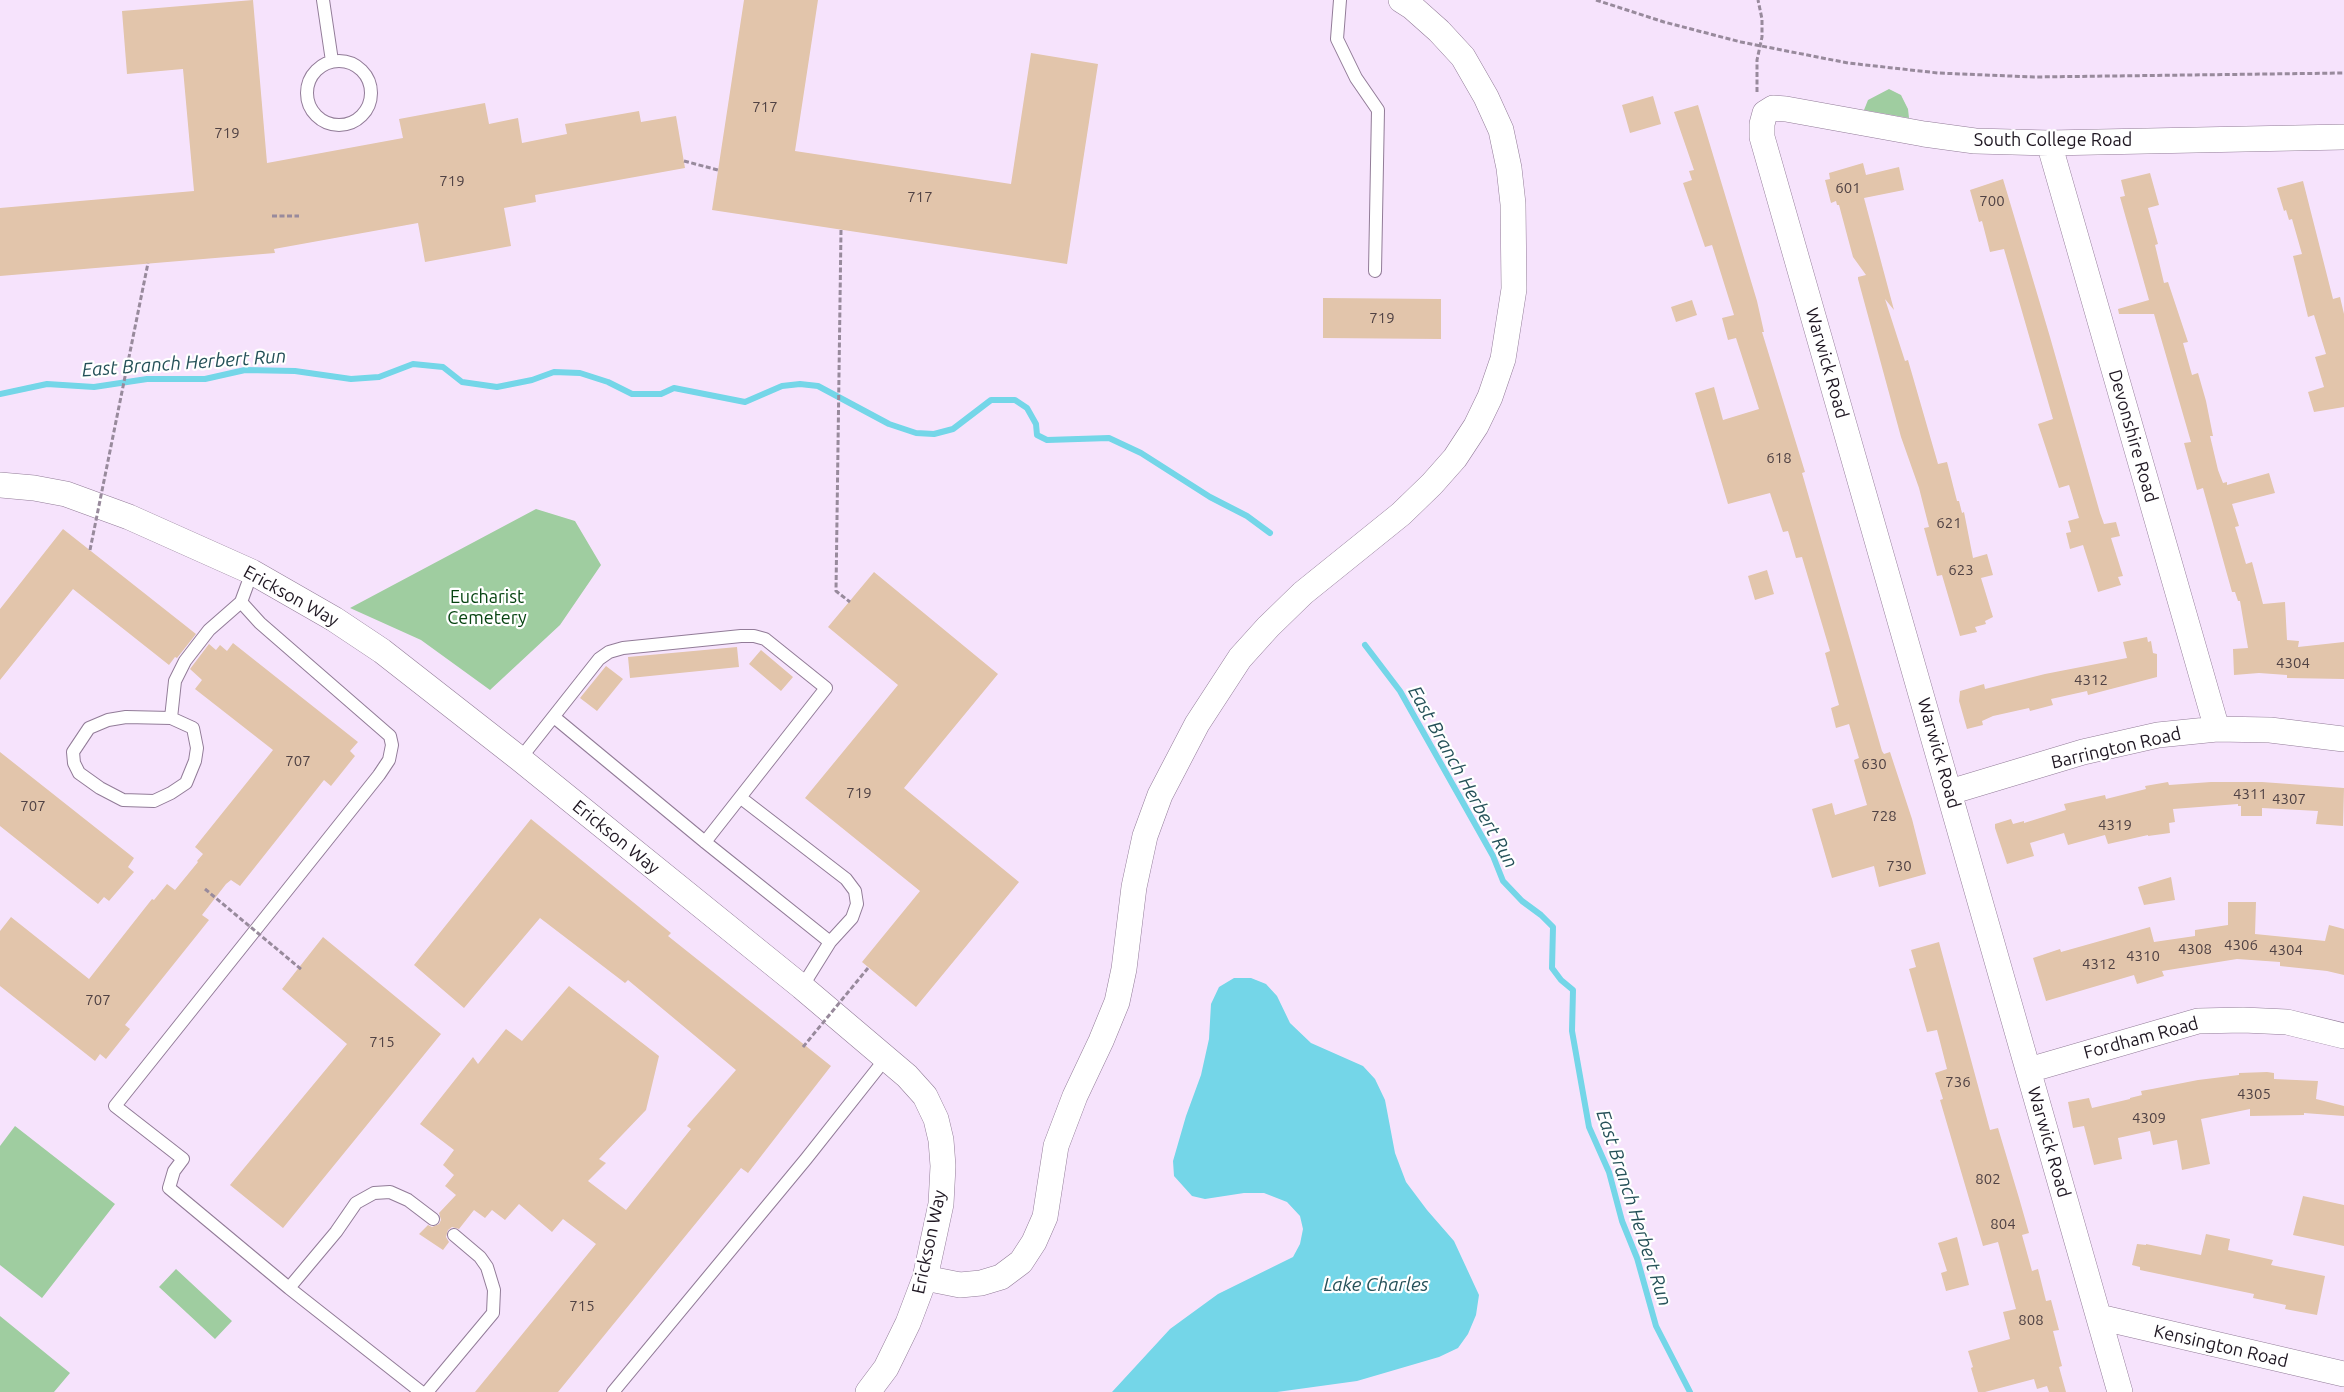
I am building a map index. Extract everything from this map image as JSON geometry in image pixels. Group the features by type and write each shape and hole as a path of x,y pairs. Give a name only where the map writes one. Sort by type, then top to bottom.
{"street":[{"path":"925,1278 960,1285 981,1283 1001,1277 1021,1262 1034,1242 1045,1217 1056,1146 1075,1096 1101,1041 1116,1002 1124,969 1134,888 1145,836 1160,795 1177,762 1216,694 1240,658 1303,593 1401,514 1432,484 1455,458 1476,426 1490,397 1504,351 1514,289 1513,204 1509,168 1501,130 1486,97 1463,57 1439,31 1412,7 1401,0"},
{"name":"South College Road","path":"1765,113 1773,108 1786,109 1924,134 1975,141 2049,143 2344,136"},
{"name":"Warwick Road","path":"1765,113 1762,124 1762,137 2120,1392"},
{"name":"Devonshire Road","path":"2049,143 2216,729"},
{"name":"Erickson Way","path":"0,485 34,488 66,494 129,517 252,572 334,619 382,651 520,759 802,987 907,1076 925,1096 936,1119 941,1140 943,1166 941,1204 925,1278 908,1323 886,1368 868,1392"},
{"name":"Barrington Road","path":"1950,792 2083,752 2158,734 2216,729 2270,730 2344,739"},
{"name":"Fordham Road","path":"2028,1070 2198,1021 2243,1020 2287,1022 2344,1036"},
{"name":"Kensington Road","path":"2099,1316 2344,1374"}],"lane":[{"path":"323,0 332,61"},
{"path":"1340,0 1337,39 1356,78 1378,110 1375,271"},
{"path":"332,61 345,61 355,65 364,73 369,83 371,94 367,108 360,117 346,124 327,122 312,111 309,104 307,94 309,82 321,66 332,61"},
{"path":"171,718 175,681 185,661 209,630 242,602 252,572"},
{"path":"242,602 260,623 390,736 392,745 389,760 380,775 115,1106 183,1159 174,1172 169,1188 289,1288 421,1392"},
{"path":"520,759 599,659 609,652 623,648 741,636 754,636 765,639 826,688 705,842"},
{"path":"126,717 171,718 193,728 197,748 195,761 186,784 171,793 154,801 123,800 100,788 79,773 74,764 74,752 89,728 108,720 126,717"},
{"path":"554,717 830,942"},
{"path":"741,798 846,879 855,891 857,904 852,918 830,942 802,987"},
{"path":"613,1392 806,1159 886,1058"},
{"path":"289,1288 336,1232 356,1203 374,1193 390,1192 408,1200 433,1219"},
{"path":"426,1392 493,1313 494,1290 487,1267 480,1256 454,1235"}],"path":[{"path":"1596,0 1664,22 1759,46 1848,62 1938,73 2034,77 2344,73"},
{"path":"1758,0 1762,19 1762,38 1757,60 1757,91 1765,113"},
{"path":"684,161 718,170"},
{"path":"272,216 300,216"},
{"path":"841,230 836,590 850,602"},
{"path":"90,550 148,263"},
{"path":"205,889 302,970"},
{"path":"803,1047 868,968"}],"green space":[{"path":"1889,89 1901,95 1908,109 1909,118 1864,110 1868,100"},
{"name":"Eucharist Cemetery","path":"536,509 575,521 601,565 560,625 490,690 421,640 350,608"},
{"path":"15,1126 115,1204 42,1298 0,1265 0,1146"},
{"path":"176,1269 232,1321 215,1339 159,1287"},
{"path":"0,1316 70,1373 54,1392 0,1392"}],"water":[{"name":"Lake Charles","path":"1234,978 1251,978 1266,984 1277,996 1290,1023 1311,1043 1363,1066 1375,1079 1385,1100 1395,1153 1406,1182 1454,1241 1479,1295 1476,1315 1468,1334 1458,1348 1439,1357 1357,1381 1277,1392 1112,1392 1170,1329 1218,1294 1293,1257 1300,1244 1303,1229 1300,1216 1287,1202 1264,1193 1244,1193 1205,1199 1192,1196 1174,1176 1173,1161 1186,1116 1201,1075 1209,1039 1211,1004 1219,987"}],"building":[{"path":"253,0 267,163 403,138 399,119 485,103 489,124 518,118 522,143 567,134 565,124 639,111 641,122 676,116 685,168 535,195 536,202 504,208 511,246 425,262 418,223 274,249 275,253 0,276 0,208 194,191 183,69 127,74 122,11"},
{"path":"744,0 818,0 795,151 1011,184 1031,53 1098,64 1067,264 712,210"},
{"path":"1653,96 1661,124 1630,133 1622,105"},
{"path":"1698,105 1757,301 1764,332 1762,332 1805,472 1802,473 1882,751 1884,754 1890,752 1912,819 1926,874 1879,887 1874,866 1832,878 1812,809 1832,803 1835,815 1867,805 1854,760 1859,758 1849,724 1836,728 1831,708 1839,705 1825,653 1830,651 1802,557 1796,558 1788,531 1783,532 1770,493 1728,504 1695,393 1714,387 1723,420 1759,409 1736,338 1728,340 1722,318 1734,315 1712,245 1705,247 1683,183 1692,180 1689,171 1694,170 1674,112"},
{"path":"1863,163 1866,175 1899,167 1904,190 1864,198 1894,310 1885,299 1905,361 1908,360 1938,464 1947,462 1957,501 1959,501 1962,513 1964,512 1973,558 1987,554 1993,575 1981,578 1993,617 1985,621 1986,624 1975,627 1977,632 1960,636 1942,575 1937,576 1924,528 1929,527 1919,488 1901,437 1858,279 1858,277 1866,275 1853,257 1839,205 1837,205 1836,201 1831,203 1825,180 1830,179 1829,173"},
{"path":"2150,173 2159,205 2148,208 2158,244 2155,245 2164,283 2168,282 2188,342 2183,343 2192,375 2198,373 2206,401 2213,436 2210,436 2223,483 2227,482 2227,485 2269,473 2275,493 2232,504 2239,526 2235,527 2246,564 2252,562 2263,604 2285,602 2287,640 2299,641 2298,647 2344,642 2344,679 2287,678 2287,675 2259,673 2234,675 2233,649 2248,648 2240,601 2238,601 2235,592 2232,592 2203,488 2197,490 2184,443 2191,442 2154,314 2119,314 2118,309 2149,300 2120,197 2125,196 2121,180"},
{"path":"2003,179 2100,513 2104,524 2116,522 2120,536 2111,538 2123,576 2118,577 2121,585 2098,592 2083,545 2070,549 2066,533 2071,532 2068,521 2079,518 2069,485 2059,488 2038,424 2053,419 2004,249 1990,252 1982,221 1979,222 1970,190"},
{"path":"2303,181 2333,299 2340,297 2344,314 2344,407 2314,412 2308,392 2324,387 2315,357 2326,354 2314,315 2308,317 2293,256 2302,254 2292,219 2289,220 2286,210 2284,211 2277,188"},
{"path":"1323,298 1441,299 1441,339 1323,338"},
{"path":"1692,300 1697,315 1676,322 1671,307"},
{"path":"63,529 196,634 169,665 73,589 0,680 0,609"},
{"path":"1767,570 1774,594 1755,600 1748,576"},
{"path":"874,572 998,674 904,788 1019,882 916,1007 862,962 920,891 805,798 898,685 828,627"},
{"path":"2147,637 2148,642 2151,641 2153,653 2157,654 2157,677 2088,695 2087,691 2051,699 2053,705 2030,711 2029,708 1993,716 1982,721 1983,725 1967,729 1959,701 1960,691 1984,684 1985,689 2045,674 2127,658 2123,642"},
{"path":"233,643 358,742 350,751 355,756 331,786 324,780 240,886 231,880 226,884 202,915 209,920 125,1025 130,1029 106,1059 100,1054 95,1061 0,986 0,931 11,917 89,979 152,899 154,900 167,884 175,890 198,862 203,854 195,847 273,750 195,689 202,680 190,669 209,644 216,650 220,645 227,651"},
{"path":"737,647 739,667 630,678 628,657"},
{"path":"761,650 793,677 781,691 749,664"},
{"path":"606,666 623,679 597,711 580,698"},
{"path":"0,752 134,858 128,867 134,872 109,901 104,897 98,904 0,826"},
{"path":"2168,782 2169,785 2211,782 2262,782 2344,788 2343,826 2316,824 2318,811 2262,808 2262,816 2241,816 2241,806 2238,806 2238,804 2173,809 2175,822 2169,823 2170,833 2148,835 2108,844 2105,835 2068,845 2064,833 2030,843 2034,856 2007,864 1995,824 2011,819 2013,824 2024,821 2024,823 2066,810 2064,804 2105,795 2106,799 2146,789 2145,786"},
{"path":"531,819 671,933 668,936 831,1066 748,1173 741,1168 558,1392 475,1392 596,1244 563,1219 552,1232 519,1204 505,1220 492,1210 485,1218 474,1210 459,1229 452,1227 448,1230 446,1237 449,1242 443,1250 419,1234 428,1225 432,1227 439,1224 441,1220 439,1213 456,1195 445,1186 454,1175 443,1165 454,1150 420,1124 473,1057 478,1064 506,1029 522,1041 569,986 659,1056 646,1110 599,1159 606,1163 588,1181 626,1210 691,1129 687,1126 736,1070 628,980 625,983 540,918 464,1008 414,965"},
{"path":"2171,877 2175,900 2144,905 2138,887"},
{"path":"2228,902 2256,902 2255,934 2325,941 2329,925 2344,929 2344,975 2327,971 2280,966 2280,962 2237,959 2162,971 2164,976 2137,984 2134,975 2046,1001 2033,958 2060,949 2061,952 2150,927 2154,942 2195,936 2195,930 2228,925"},
{"path":"323,937 441,1034 283,1228 230,1185 347,1044 282,989"},
{"path":"1939,942 1990,1130 1998,1128 2029,1233 2022,1235 2032,1271 2038,1269 2046,1301 2051,1300 2059,1330 2053,1331 2062,1366 2059,1367 2066,1392 2049,1392 2047,1386 2037,1389 2034,1379 1985,1392 1978,1392 1971,1368 1973,1367 1968,1351 2010,1339 2003,1312 2016,1309 1998,1242 1983,1246 1940,1100 1943,1099 1935,1073 1947,1069 1937,1030 1927,1032 1909,969 1916,967 1911,950"},
{"path":"2239,1073 2274,1073 2274,1079 2318,1081 2316,1099 2344,1106 2344,1116 2304,1113 2304,1115 2250,1116 2250,1109 2201,1119 2210,1164 2182,1170 2177,1140 2153,1145 2150,1131 2118,1138 2122,1159 2094,1165 2084,1126 2073,1128 2068,1102 2089,1098 2092,1108 2142,1095 2141,1091 2198,1080 2239,1075"},
{"path":"2303,1196 2344,1205 2344,1246 2293,1235"},
{"path":"2206,1234 2230,1239 2228,1250 2273,1260 2271,1265 2325,1276 2317,1315 2285,1309 2286,1305 2253,1298 2254,1294 2140,1270 2140,1267 2132,1265 2137,1244 2146,1244 2201,1255"},
{"path":"1957,1237 1969,1285 1946,1291 1941,1273 1947,1271 1938,1243"}],"waterway":[{"name":"East Branch Herbert Run","path":"0,394 47,384 94,387 147,379 205,379 245,370 295,371 351,379 379,377 413,364 443,367 462,382 497,387 532,380 554,372 580,373 608,382 632,394 661,394 674,388 745,402 782,386 800,384 818,386 889,424 916,433 934,434 953,429 991,400 1015,400 1027,408 1036,424 1037,435 1047,440 1109,438 1141,453 1210,497 1247,516 1270,533"},
{"name":"East Branch Herbert Run","path":"1365,645 1400,691 1493,856 1503,881 1522,901 1553,927 1552,968 1561,980 1573,990 1572,1031 1589,1127 1609,1172 1622,1221 1637,1258 1656,1326 1690,1392"}]}
